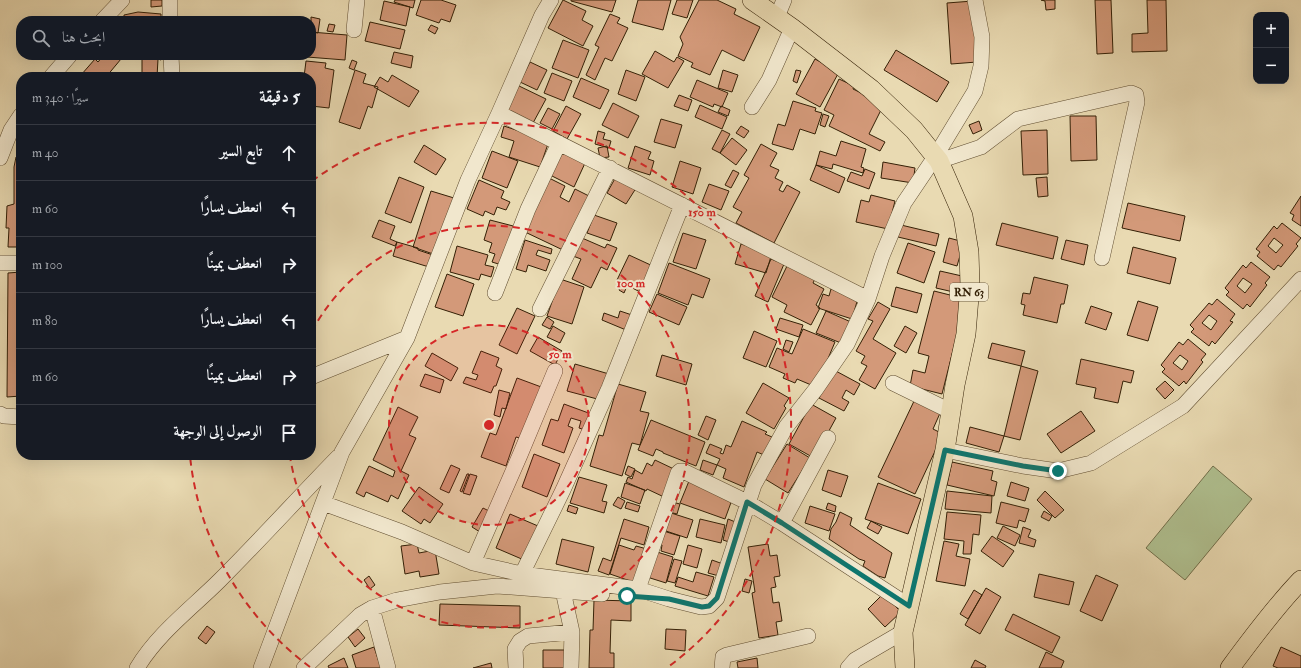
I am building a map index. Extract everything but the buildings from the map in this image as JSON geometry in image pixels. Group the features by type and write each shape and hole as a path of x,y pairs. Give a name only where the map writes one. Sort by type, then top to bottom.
{"main road":[{"name":"RN 63","path":"752,0 780,8 792,28 876,94 914,130 937,159 963,216 969,252 970,285 966,334 950,411 945,450 903,632 905,668"},
{"path":"1233,667 1252,637 1301,580"}],"street":[{"path":"107,16 122,0"},
{"path":"170,0 170,16"},
{"path":"354,30 358,0"},
{"path":"261,668 342,452 407,338 468,180 500,113 542,15 550,0"},
{"path":"323,504 402,532 473,562 522,574 638,589 669,599 702,607 709,606 717,598 747,502 754,485 786,428 816,389 847,344 868,298 882,256 904,203 937,159 975,91 981,66 982,37 975,0"},
{"path":"752,107 769,80 792,28"},
{"path":"55,72 66,60"},
{"path":"171,60 172,72"},
{"path":"937,159 981,147 1018,119 1131,93 1136,95 1137,102 1102,258"},
{"path":"500,113 682,206 868,298"},
{"path":"0,158 11,130 16,122"},
{"path":"496,292 528,209 559,143"},
{"path":"540,309 610,168"},
{"path":"522,574 564,490 609,388 682,206"},
{"path":"0,263 16,263"},
{"path":"945,450 1023,466 1058,471 1091,463 1183,406 1301,279"},
{"path":"316,375 407,338"},
{"path":"473,562 520,456 555,370"},
{"path":"893,383 950,411"},
{"path":"0,414 4,416 16,417"},
{"path":"782,523 828,438"},
{"path":"137,668 157,640 220,580 342,452"},
{"path":"638,589 680,471 683,471 747,502 782,523 909,606"},
{"path":"304,668 354,620 372,608 397,600 440,592 497,586 669,599"},
{"path":"563,591 572,632 571,668"},
{"path":"372,608 388,668"},
{"path":"516,668 515,649 520,641 528,636 572,632"},
{"path":"854,665 903,632"},
{"path":"722,668 722,657 727,655 808,636"}],"green space":[{"path":"1213,466 1252,499 1185,580 1146,548"}],"route":[{"path":"627,596 669,599 702,607 709,606 717,598 747,502 782,523 909,606 945,450 1023,466 1058,471"}]}
